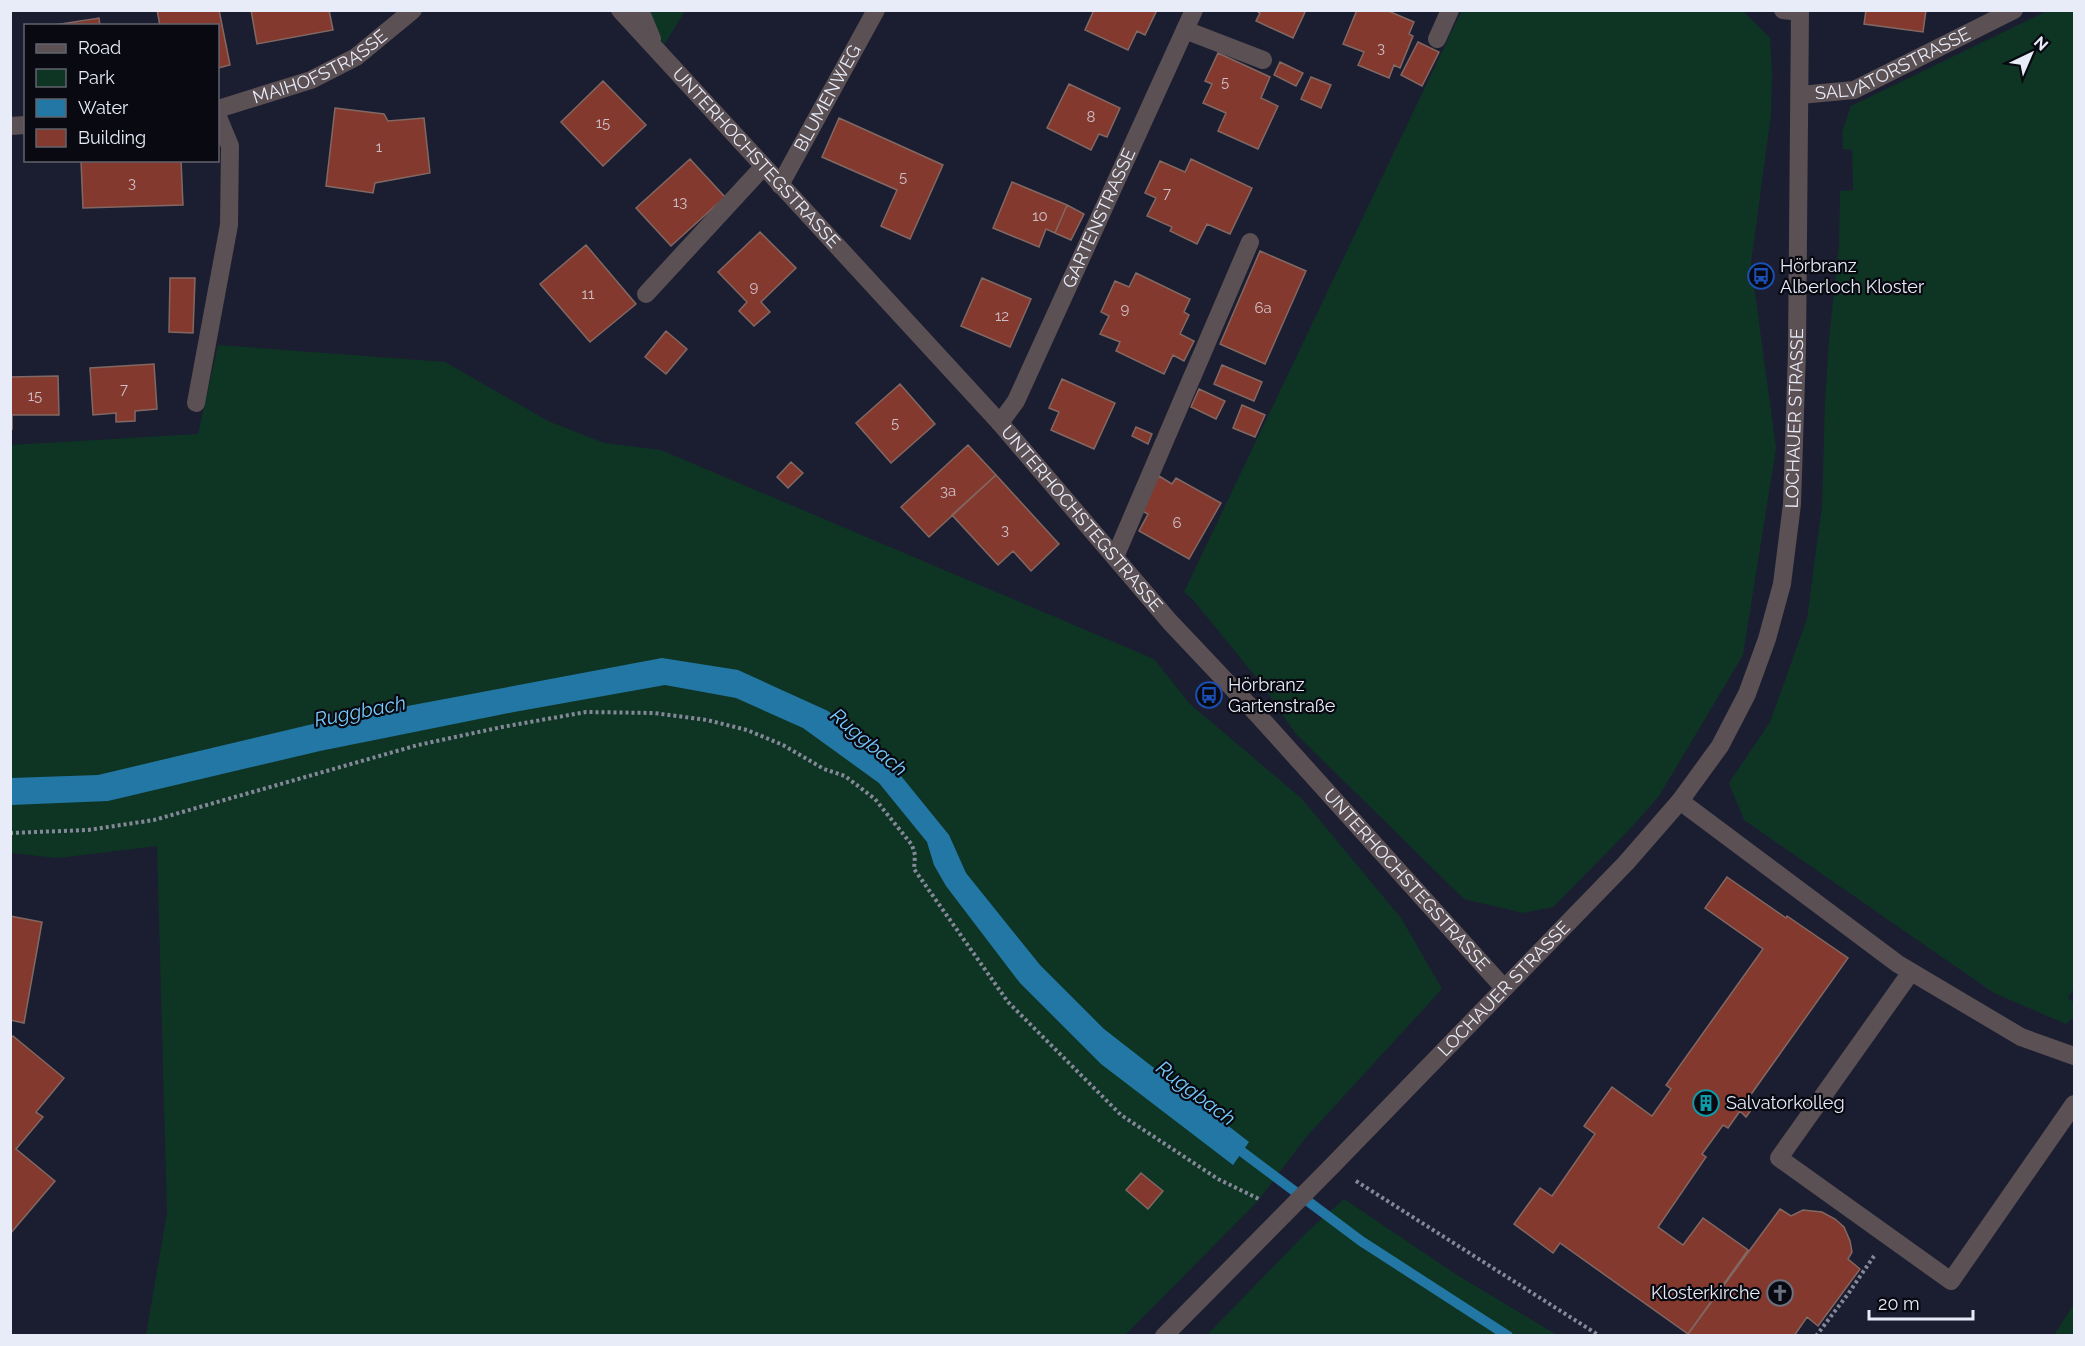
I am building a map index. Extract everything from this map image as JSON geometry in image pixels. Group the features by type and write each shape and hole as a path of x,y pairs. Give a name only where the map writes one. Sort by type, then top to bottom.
{"street":[{"name":"MAIHOFSTRASSE","path":"219,109 310,80 356,57 413,10"},
{"name":"UNTERHOCHSTEGSTRASSE","path":"620,10 1000,423 1170,622 1265,722 1504,988"},
{"name":"UNTERHOCHSTEGSTRASSE","path":"640,10 657,51"},
{"name":"BLUMENWEG","path":"780,185 876,10"},
{"name":"GARTENSTRASSE","path":"1000,423 1016,400 1194,10"},
{"path":"1437,39 1450,10"},
{"name":"SALVATORSTRASSE","path":"1800,95 1854,90 2014,10"},
{"name":"LOCHAUER STRASSE","path":"1164,1335 1289,1210 1626,863 1680,801 1720,746 1747,694 1767,639 1782,584 1792,504 1800,95 1794,11"},
{"path":"1185,30 1263,60"},
{"path":"196,403 228,225 231,146 219,119"},
{"path":"646,294 763,167"},
{"path":"1115,557 1250,242"},
{"path":"1680,801 1898,964 2021,1037 2074,1056"},
{"path":"1911,972 1779,1158 1951,1281 2074,1104"}],"path":[{"path":"10,833 88,830 154,820 418,745 586,712 654,713 706,720 747,729 783,744 824,769 845,776 875,799 912,845 915,855 914,869 1008,1002 1121,1115 1218,1179 1289,1210"},
{"path":"1329,1169 1600,1335"},
{"path":"1816,1335 1848,1294 1887,1235"}],"green space":[{"path":"1462,10 1743,11 1770,38 1771,114 1751,263 1776,448 1743,655 1659,796 1553,907 1523,913 1464,899 1296,734 1260,682 1194,601 1184,592"},
{"path":"649,11 685,11 664,45"},
{"path":"2047,11 2074,11 2074,988 2068,998 2074,1003 2074,1017 2066,1024 1994,993 1744,820 1729,783 1770,722 1807,619 1822,506 1825,402 1839,247 1840,191 1853,190 1852,150 1843,149 1842,132 1851,106"},
{"path":"218,345 445,362 548,421 604,443 661,450 1154,659 1189,703 1302,799 1401,918 1442,989 1307,1136 1257,1202 1125,1335 146,1335 167,1213 157,846 58,858 11,853 11,445 198,434"},
{"path":"1344,1199 1457,1275 1557,1335 1207,1335 1307,1232"},
{"path":"2074,1304 2074,1335 2054,1335"}],"water":[{"path":"662,658 738,670 828,711 897,771 949,835 966,873 1040,965 1104,1029 1249,1142 1233,1165 1101,1064 1020,983 946,886 934,865 927,842 879,783 803,728 736,698 665,685 514,712 320,751 108,801 11,805 11,778 98,775 317,723"}],"building":[{"path":"157,10 219,10 230,65 219,68 219,24 160,24"},
{"path":"251,10 329,10 333,30 257,44"},
{"path":"1094,10 1157,10 1145,35 1137,31 1128,50 1085,30"},
{"path":"1255,10 1306,10 1293,38 1256,21 1260,13"},
{"path":"1357,10 1386,10 1414,22 1409,34 1413,36 1400,68 1394,65 1389,78 1358,65 1364,52 1343,44"},
{"path":"1866,10 1926,10 1923,32 1864,24"},
{"path":"99,18 100,24 61,24"},
{"path":"1418,42 1439,52 1422,86 1401,75"},
{"path":"1218,53 1270,77 1261,98 1278,106 1258,149 1218,131 1226,113 1203,103 1212,84 1205,81"},
{"path":"1280,62 1303,73 1296,86 1274,75"},
{"path":"1311,77 1331,85 1321,108 1301,99"},
{"path":"603,81 646,125 603,166 561,122"},
{"path":"1069,84 1120,108 1107,137 1099,134 1091,150 1047,128"},
{"path":"335,108 384,114 388,121 424,118 430,173 375,183 373,193 326,186"},
{"path":"839,118 943,165 910,239 881,226 897,190 822,157"},
{"path":"690,159 725,197 671,246 636,208"},
{"path":"1191,159 1252,188 1230,234 1207,224 1197,244 1170,231 1172,227 1147,216 1156,198 1145,193 1160,161 1185,172"},
{"path":"81,162 181,162 183,205 83,208"},
{"path":"1012,182 1067,205 1055,233 1046,229 1039,247 993,228"},
{"path":"1067,205 1084,214 1071,240 1055,233"},
{"path":"760,232 796,268 761,302 770,312 754,326 739,311 747,302 718,272"},
{"path":"586,245 636,304 590,342 540,284"},
{"path":"1260,251 1306,271 1265,364 1220,344"},
{"path":"1136,273 1190,299 1184,312 1189,315 1180,334 1194,341 1184,361 1173,355 1164,374 1116,351 1120,342 1100,334 1109,316 1101,312 1115,281 1129,287"},
{"path":"170,278 195,278 193,333 169,332"},
{"path":"982,278 1031,299 1010,347 961,326"},
{"path":"666,331 687,349 666,374 645,357"},
{"path":"154,364 157,409 135,411 135,421 116,422 116,413 93,415 90,368"},
{"path":"1222,365 1262,382 1254,401 1214,384"},
{"path":"58,376 59,415 12,415 12,429 10,429 10,377"},
{"path":"1062,379 1115,403 1094,449 1051,430 1059,412 1049,408"},
{"path":"900,384 935,424 891,463 856,423"},
{"path":"1199,389 1225,401 1216,419 1191,407"},
{"path":"1242,405 1265,415 1255,437 1233,428"},
{"path":"1136,427 1152,434 1148,444 1132,436"},
{"path":"968,445 996,475 929,537 901,507"},
{"path":"791,462 803,473 788,488 777,477"},
{"path":"996,475 1059,544 1031,571 1013,551 998,565 952,515"},
{"path":"1159,476 1172,484 1176,478 1221,503 1189,559 1139,531 1148,514 1140,510"},
{"name":"Salvatorkolleg","path":"1727,877 1848,958 1747,1100 1754,1106 1746,1117 1740,1111 1728,1128 1723,1125 1702,1154 1706,1157 1658,1227 1683,1245 1703,1218 1748,1250 1688,1334 1560,1243 1553,1253 1514,1224 1540,1188 1552,1196 1595,1134 1584,1126 1612,1087 1652,1116 1671,1089 1666,1085 1763,949 1705,908"},
{"path":"10,916 42,922 24,1023 10,1020"},
{"path":"13,1036 64,1078 36,1112 43,1117 16,1149 55,1181 10,1234 10,1039"},
{"path":"1141,1173 1163,1191 1148,1209 1126,1190"},
{"name":"Klosterkirche","path":"1780,1209 1791,1216 1803,1210 1822,1212 1835,1219 1844,1227 1850,1241 1852,1252 1848,1259 1860,1269 1818,1326 1807,1317 1794,1336 1690,1336 1688,1334"}],"waterway":[{"name":"Ruggbach","path":"1233,1145 1361,1241 1508,1336"}],"place":[{"name":"Hörbranz Alberloch Kloster","path":"1761,276"},
{"name":"Hörbranz Gartenstraße","path":"1209,695"},
{"name":"Salvatorkolleg","path":"1706,1103"},
{"name":"Klosterkirche","path":"1780,1293"}]}
